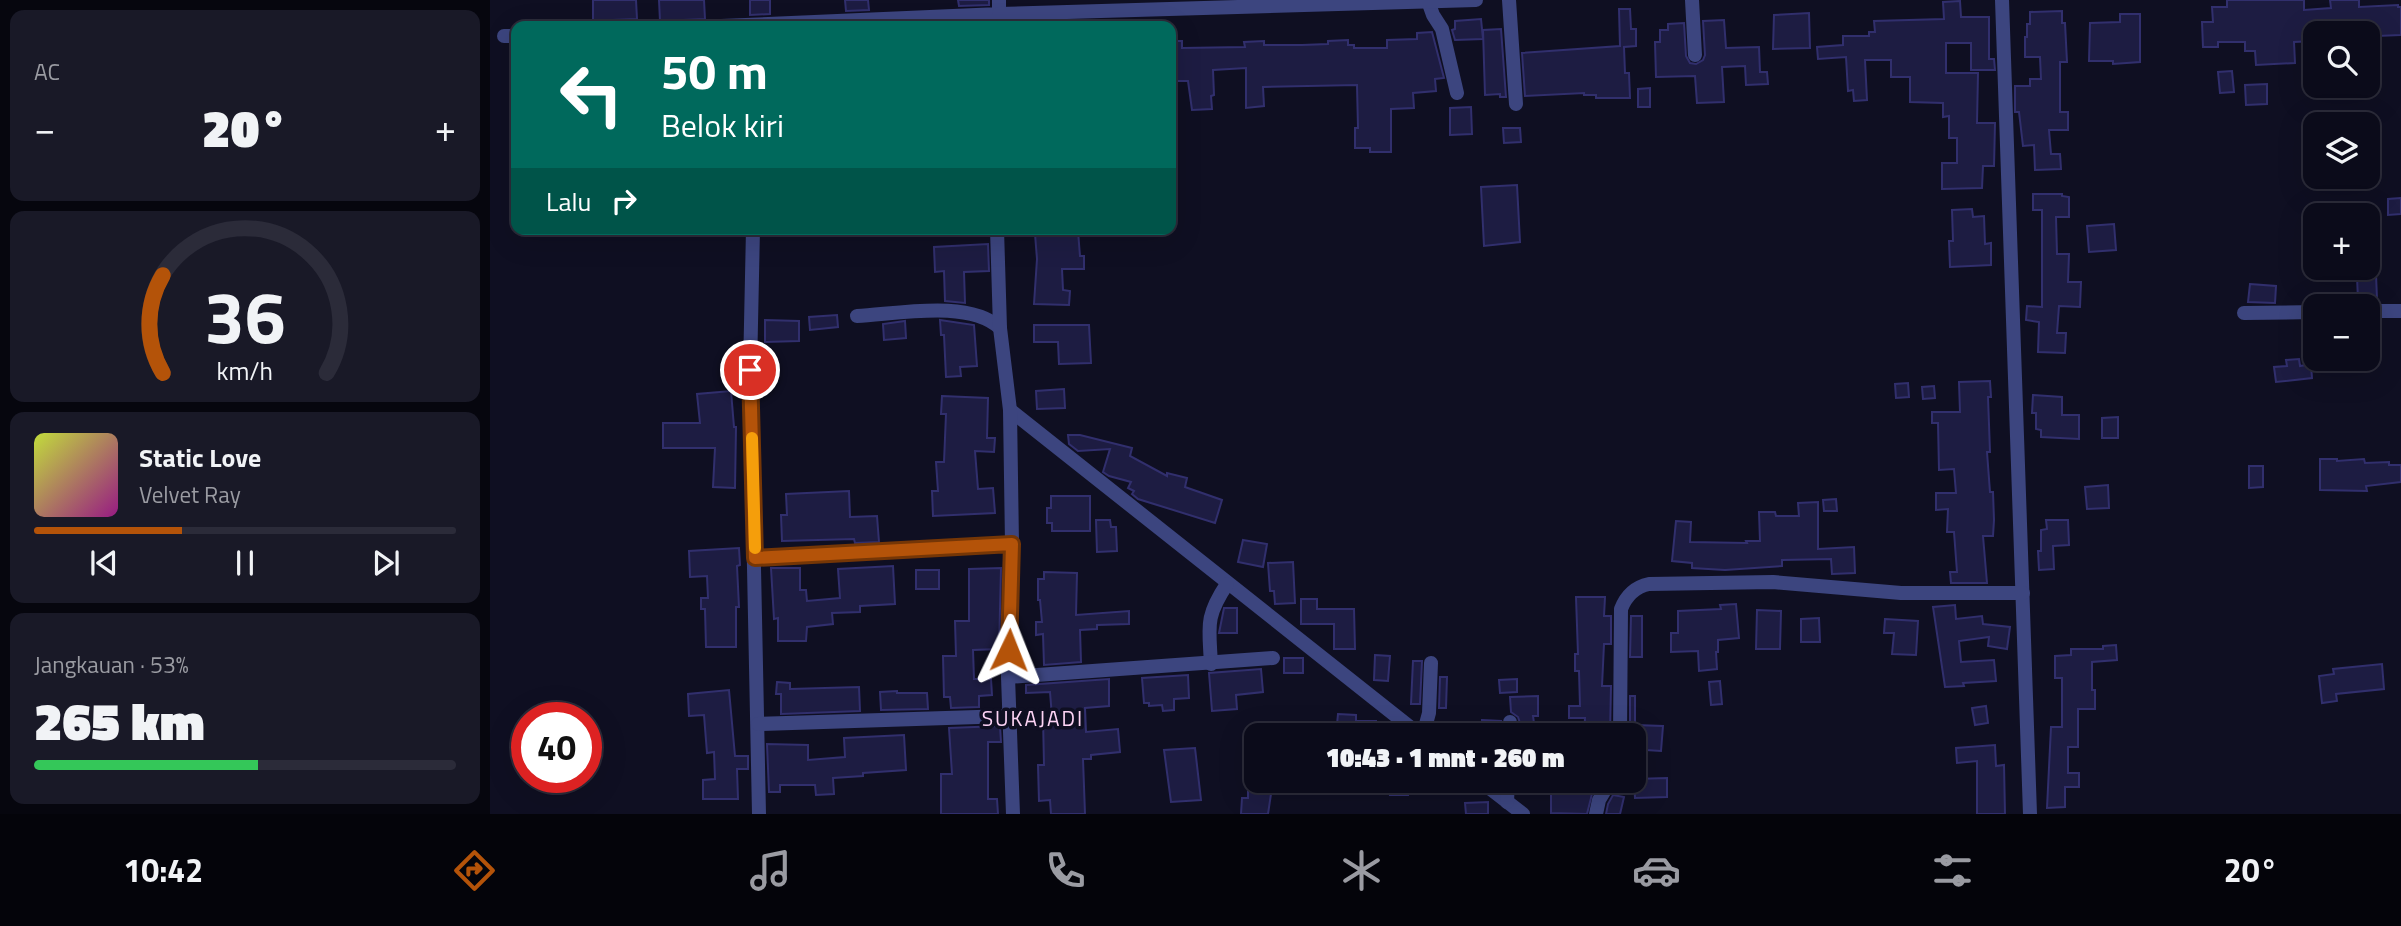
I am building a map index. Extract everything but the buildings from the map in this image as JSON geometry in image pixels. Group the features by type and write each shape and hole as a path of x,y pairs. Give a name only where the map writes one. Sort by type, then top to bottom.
{"street":[{"path":"836,21 1178,4 1476,0"},
{"path":"1509,0 1516,104"},
{"path":"1692,0 1695,55"},
{"path":"2002,0 2030,814"},
{"path":"1428,1 1442,29 1457,93"},
{"path":"752,235 750,370 760,814"},
{"path":"997,235 1000,328 1010,410 1012,544 1008,677 1013,814"},
{"path":"2380,311 2401,311"},
{"path":"857,316 968,312 992,321 1000,328"},
{"path":"2244,313 2303,312"},
{"path":"1010,410 1406,723"},
{"path":"755,558 1012,544"},
{"path":"1620,723 1621,609 1625,598 1639,586 1773,582 1901,593 2023,593"},
{"path":"1211,664 1209,620 1215,602 1227,584"},
{"path":"1008,677 1273,658"},
{"path":"1425,723 1429,713 1431,663"},
{"path":"758,724 1009,716"},
{"path":"1496,793 1523,814"},
{"path":"1507,793 1507,802"},
{"path":"1596,814 1603,793"}],"slow traffic":[{"path":"752,438 755,548"}],"district":[{"name":"SUKAJADI","path":"1033,718"}],"route":[{"path":"750,370 755,558 1012,544 1009,650"}]}
